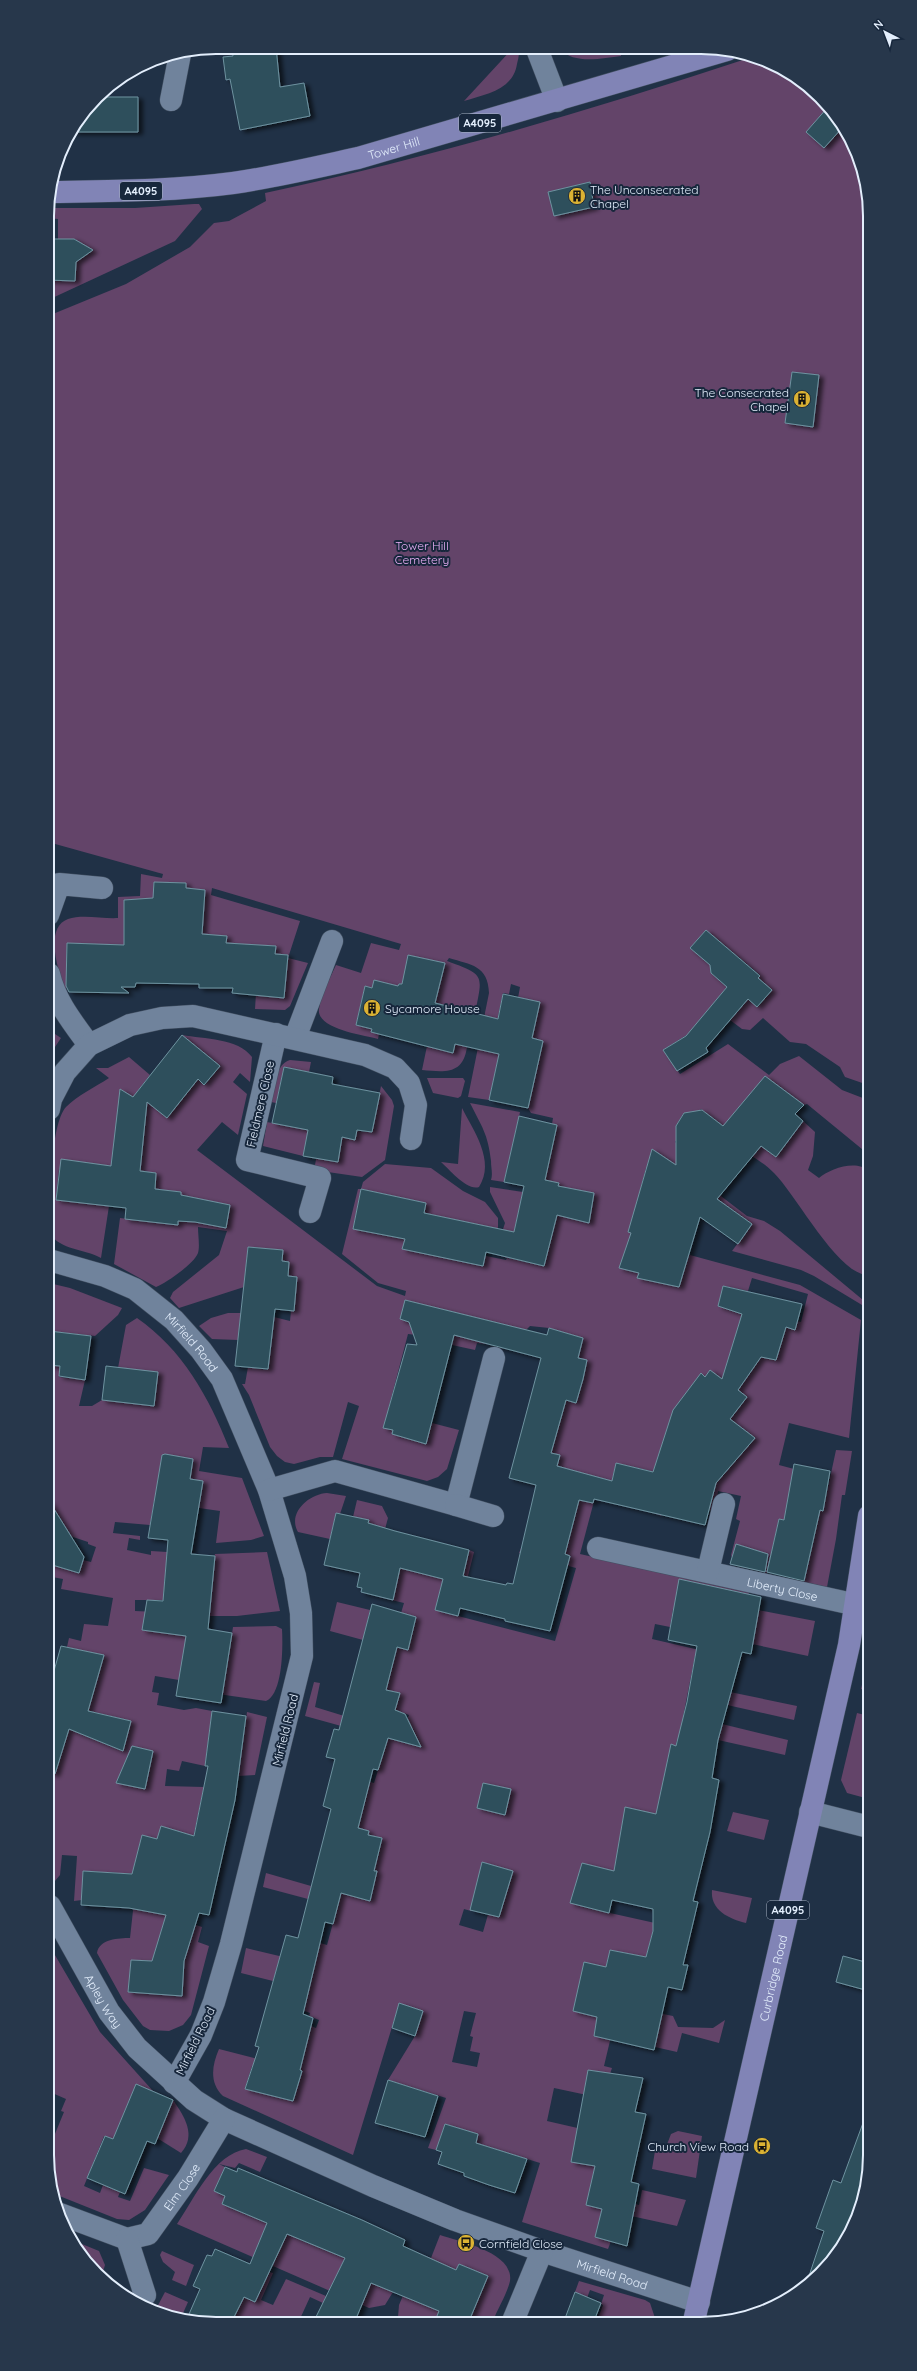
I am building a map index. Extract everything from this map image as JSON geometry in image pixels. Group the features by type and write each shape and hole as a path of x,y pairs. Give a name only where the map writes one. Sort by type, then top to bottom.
{"main road":[{"name":"Tower Hill","path":"56,192 142,191 235,182 358,158 713,54"},
{"name":"Curbridge Road","path":"696,2311 857,1605 863,1560"}],"street":[{"path":"539,54 557,101"},
{"path":"171,100 178,59"},
{"path":"54,882 102,888"},
{"name":"Fieldmere Close","path":"310,1212 320,1178 247,1160 285,1036 332,941"},
{"path":"54,991 59,1001 89,1045"},
{"path":"54,1093 65,1072 89,1045 130,1025 162,1018 193,1016 365,1055 395,1068 409,1083 416,1105 411,1139"},
{"name":"Mirfield Road","path":"54,1261 104,1276 135,1289 174,1320 201,1350 222,1379 269,1490 295,1576 302,1613 302,1656 231,1944 214,2002 201,2034 174,2083 194,2100 224,2119 438,2213 542,2251 696,2311"},
{"path":"456,1505 494,1358"},
{"path":"269,1490 335,1472 493,1516"},
{"path":"708,1571 724,1504"},
{"name":"Liberty Close","path":"598,1548 857,1605"},
{"path":"810,1812 863,1825"},
{"name":"Apley Way","path":"54,1913 109,2012 137,2048 174,2083"},
{"name":"Elm Close","path":"127,2238 148,2234 184,2184 224,2119"},
{"path":"66,2216 127,2238 145,2295"},
{"path":"515,2317 542,2251"}],"green space":[{"path":"507,54 519,54 514,73 510,80 497,90 464,101"},
{"path":"566,54 621,54 621,56 597,59 581,59"},
{"name":"Tower Hill Cemetery","path":"743,60 763,66 800,87 816,101 830,117 851,154 860,184 863,205 863,1083 845,1077 840,1067 806,1044 790,1042 763,1018 750,1030 742,1029 730,1020 748,999 758,1007 772,990 758,978 760,975 706,930 690,948 710,965 711,973 727,987 693,1031 663,1050 680,1074 728,1044 769,1075 780,1064 799,1056 842,1090 863,1098 863,1150 807,1104 804,1105 765,1077 742,1132 776,1157 803,1121 815,1132 813,1156 808,1170 819,1178 829,1171 843,1167 863,1167 863,1274 854,1270 830,1247 774,1173 760,1161 734,1145 739,1138 701,1109 697,1114 694,1111 683,1114 676,1126 681,1135 675,1142 683,1148 696,1177 747,1216 764,1221 780,1231 863,1300 862,1305 814,1276 801,1270 732,1251 752,1224 729,1207 723,1211 698,1183 646,1168 641,1187 679,1252 800,1285 861,1320 849,1438 789,1423 779,1465 794,1469 803,1507 823,1511 836,1450 852,1451 845,1495 842,1495 827,1587 804,1582 816,1528 779,1519 767,1573 735,1565 731,1555 740,1521 736,1519 741,1496 718,1491 714,1511 709,1510 670,1477 661,1516 651,1512 660,1473 616,1463 609,1492 597,1490 580,1554 749,1592 748,1598 722,1621 673,1609 670,1627 655,1624 652,1639 734,1658 695,1656 683,1717 685,1742 677,1740 639,1906 612,1898 586,1893 583,1907 655,1923 646,1957 610,1950 604,1975 668,1987 666,1996 623,1986 604,2066 612,2068 609,2077 615,2101 554,2088 547,2121 608,2135 602,2209 595,2237 611,2241 608,2249 522,2222 540,2163 476,2143 478,2134 445,2124 436,2150 428,2148 446,2098 388,2080 415,2036 423,2011 399,2004 353,2155 223,2096 215,2085 213,2067 219,2049 266,2061 264,2068 252,2066 245,2089 293,2100 302,2071 288,2067 311,2026 316,2028 319,2020 309,2016 310,2013 302,2010 320,1943 327,1945 341,1893 370,1901 377,1871 364,1868 362,1852 378,1856 382,1839 368,1835 369,1831 358,1828 367,1793 337,1785 340,1774 374,1783 388,1738 406,1743 411,1739 406,1722 409,1715 395,1710 400,1693 351,1683 397,1647 408,1650 416,1619 401,1613 404,1603 379,1597 383,1580 356,1572 369,1521 353,1517 357,1500 382,1506 388,1518 379,1551 461,1583 469,1550 474,1552 458,1616 555,1641 576,1568 519,1553 521,1548 556,1556 572,1529 575,1513 541,1490 560,1455 551,1453 562,1400 576,1403 587,1361 578,1358 583,1338 549,1328 530,1326 520,1336 491,1322 486,1344 477,1343 475,1350 452,1345 460,1314 417,1335 408,1334 388,1410 398,1413 392,1434 425,1444 432,1423 459,1430 447,1469 438,1477 427,1481 342,1459 359,1406 348,1402 333,1457 320,1457 294,1464 285,1462 277,1456 270,1447 249,1395 242,1384 245,1384 248,1367 267,1370 274,1317 290,1321 291,1311 277,1301 295,1295 297,1277 288,1276 289,1262 282,1261 283,1250 248,1247 244,1287 179,1308 170,1298 173,1292 219,1255 227,1231 198,1227 198,1253 179,1273 156,1287 114,1264 120,1218 178,1225 181,1192 155,1189 156,1173 113,1167 59,1169 56,1200 109,1206 101,1258 60,1243 54,1239 54,1148 61,1116 70,1103 109,1078 96,1068 108,1068 129,1057 150,1075 136,1093 167,1118 197,1079 205,1085 220,1066 182,1035 220,1040 238,1046 252,1057 250,1082 240,1073 233,1082 247,1094 238,1135 222,1122 197,1150 377,1286 405,1296 406,1291 378,1283 342,1254 358,1189 361,1189 353,1229 506,1260 507,1258 495,1254 505,1223 490,1192 490,1187 523,1192 508,1258 544,1266 560,1200 545,1180 557,1125 552,1124 553,1118 531,1113 528,1108 542,1041 504,1032 489,1100 468,1097 489,993 488,984 482,971 464,962 449,958 447,961 475,973 478,978 480,983 475,1013 435,1003 438,992 399,984 396,994 365,986 356,1025 371,1029 371,1032 379,1034 378,1039 342,1030 325,1022 320,1016 319,1009 324,992 336,965 361,973 371,943 399,950 401,944 212,888 211,895 300,921 288,958 308,963 290,1006 285,1010 255,1009 256,993 284,998 288,955 275,954 276,946 136,948 67,943 66,992 55,952 56,932 60,924 68,919 80,917 118,918 118,897 140,896 141,874 162,878 163,874 54,844 54,314 126,284 190,247 214,223 229,221 266,201 265,193 449,149 632,96","holes":["511,984 520,987 518,998 496,1026 503,993 509,994","752,1278 808,1294 801,1322 797,1321 795,1329 786,1327 776,1360 742,1351 742,1314 718,1306 724,1286 748,1291","476,1893 493,1897 483,1932 459,1925 464,1909 471,1911","464,2011 476,2013 470,2036 473,2037 470,2051 480,2053 477,2067 452,2062"]},
{"path":"199,204 202,209 175,241 54,297 54,280 75,281 76,256 85,256 88,253 88,247 76,244 76,239 58,239 58,219 54,219 54,208 135,208"},
{"path":"54,1033 61,1038 54,1048"},
{"path":"455,1044 467,1047 462,1063 457,1067 452,1070 445,1071 422,1070 427,1046"},
{"path":"290,1060 311,1062 309,1072 284,1067 276,1103 271,1102 278,1072 285,1062"},
{"path":"427,1078 463,1078 465,1081 461,1096 458,1098 433,1093"},
{"path":"381,1086 392,1100 394,1106 385,1160 362,1177 314,1170 320,1139 307,1137 303,1156 263,1146 267,1122 297,1128 372,1132"},
{"path":"470,1103 520,1112 504,1182 491,1180 491,1161 488,1144 484,1131"},
{"path":"462,1108 477,1136 484,1156 484,1177 479,1187 469,1186 464,1183 441,1162 458,1164"},
{"path":"385,1164 431,1168 463,1191 485,1202 498,1218 498,1229 424,1213 426,1203 361,1189 363,1182"},
{"path":"54,1284 70,1288 122,1308 118,1315 95,1336 54,1332"},
{"path":"228,1313 242,1313 238,1340 212,1339 199,1326 211,1318"},
{"path":"137,1318 153,1330 181,1359 213,1411 229,1448 203,1447 199,1471 242,1478 264,1536 251,1540 216,1543 220,1511 199,1508 202,1481 168,1476 163,1502 154,1501 150,1525 115,1522 113,1533 140,1536 140,1540 129,1538 127,1550 151,1555 151,1551 167,1552 163,1600 135,1600 135,1611 157,1612 145,1616 143,1630 163,1633 198,1628 179,1680 155,1676 152,1692 159,1693 157,1705 184,1710 196,1708 212,1711 205,1766 182,1761 179,1771 167,1769 165,1786 204,1787 193,1838 138,1910 163,1914 202,1927 198,1942 209,1946 191,2015 183,2025 169,2031 150,2030 143,2026 123,2000 97,1953 101,1945 105,1942 120,1938 130,1938 137,1874 84,1871 82,1900 74,1901 77,1856 62,1855 60,1875 55,1881 54,1880 54,1777 69,1729 122,1751 131,1721 78,1708 93,1653 67,1647 69,1638 81,1641 84,1624 108,1626 113,1598 61,1589 63,1579 54,1577 54,1565 79,1573 83,1560 91,1562 96,1547 88,1544 88,1542 64,1534 64,1525 60,1520 54,1521 54,1365 60,1366 59,1377 85,1380 79,1406 92,1406 102,1400 153,1406 118,1368 126,1325","holes":["131,1960 183,1963 154,1994 129,1992"]},
{"path":"327,1493 346,1496 340,1514 336,1513 330,1539 298,1532 295,1525 295,1518 302,1506 313,1497"},
{"path":"267,1552 280,1611 237,1616 209,1616 215,1554"},
{"path":"337,1602 370,1610 366,1628 378,1632 374,1643 330,1631"},
{"path":"758,1610 815,1621 808,1656 752,1644"},
{"path":"276,1626 282,1629 282,1657 279,1680 272,1697 266,1701 218,1694 224,1686 233,1627"},
{"path":"314,1682 320,1683 315,1707 354,1719 352,1729 305,1716"},
{"path":"730,1692 797,1706 794,1720 727,1705"},
{"path":"247,1712 267,1717 255,1775 238,1776"},
{"path":"857,1713 863,1714 863,1797 847,1793 841,1780"},
{"path":"722,1724 788,1740 785,1755 718,1740"},
{"path":"733,1812 769,1820 764,1840 727,1831"},
{"path":"266,1873 311,1886 308,1899 263,1887"},
{"path":"712,1890 752,1898 746,1923 727,1916 717,1908 712,1897"},
{"path":"246,1948 292,1959 286,1980 274,1977 273,1981 241,1973"},
{"path":"54,1953 100,2032 153,2091 113,2139 104,2136 84,2186 100,2193 103,2185 120,2192 118,2197 130,2201 144,2168 169,2175 145,2210 129,2220 117,2219 60,2196 54,2166 54,2136 64,2112 61,2111 66,2099 54,2094"},
{"path":"658,2013 673,2016 678,2027 713,2028 725,2020 719,2043 682,2033 677,2052 655,2047"},
{"path":"173,2100 185,2119 187,2126 188,2139 186,2146 181,2153 157,2138"},
{"path":"678,2131 702,2136 696,2178 652,2169 656,2145 666,2147 671,2134"},
{"path":"246,2149 267,2157 260,2172 239,2163 235,2168 219,2164 224,2159"},
{"path":"219,2164 225,2167 214,2191 225,2196 222,2204 255,2218 258,2210 303,2229 298,2239 308,2243 324,2205 329,2206 313,2244 353,2261 393,2292 385,2305 369,2308 177,2224 206,2179"},
{"path":"642,2190 686,2200 677,2226 622,2214 625,2201 639,2205"},
{"path":"440,2235 484,2250 504,2263 509,2271 510,2281 495,2317 471,2317 488,2276 459,2264 437,2317 398,2317 399,2305 421,2254 431,2258"},
{"path":"80,2243 99,2251 105,2265 103,2272 87,2254"},
{"path":"162,2251 194,2265 186,2286 172,2280 175,2272 163,2262 160,2255"},
{"path":"269,2272 273,2273 261,2300 273,2305 286,2279 326,2296 323,2303 310,2297 301,2317 235,2317 238,2309 199,2291 245,2276 264,2284"},
{"path":"579,2281 645,2300 650,2303 655,2317 598,2317 603,2305 601,2304 604,2295 590,2290 587,2298 575,2292"},
{"path":"165,2292 188,2302 183,2314 158,2306"}],"building":[{"path":"233,54 277,54 280,87 304,83 310,116 240,130 230,79 226,80 223,57 233,56"},
{"path":"106,97 138,97 138,132 78,132 87,117"},
{"path":"825,111 839,131 824,148 806,132"},
{"name":"The Unconsecrated Chapel","path":"590,182 594,207 554,216 548,192"},
{"path":"54,239 74,239 93,250 76,262 75,281 54,280"},
{"name":"The Consecrated Chapel","path":"792,372 819,375 813,427 785,423"},
{"path":"154,882 186,883 186,888 205,890 202,934 227,936 226,943 276,946 275,954 288,955 284,998 232,993 233,988 199,988 199,984 136,983 135,987 121,987 129,993 69,992 66,986 67,943 124,945 124,900 153,898"},
{"path":"706,930 760,976 758,978 772,990 757,1007 748,999 706,1048 708,1052 677,1071 663,1050 686,1036 727,987 711,973 710,965 690,948"},
{"path":"408,955 445,963 435,1003 498,1019 503,994 540,1002 532,1038 543,1041 528,1108 489,1100 499,1054 455,1044 453,1053 371,1032 372,1029 356,1025 365,986 372,988 374,980 398,986 399,984 402,984"},
{"path":"182,1035 220,1066 204,1085 198,1079 167,1118 147,1102 140,1171 156,1173 155,1189 181,1192 181,1195 230,1205 226,1228 195,1222 178,1221 178,1225 125,1219 126,1208 56,1200 61,1159 111,1166 120,1089 133,1097"},
{"path":"284,1067 333,1077 332,1084 380,1093 372,1132 357,1130 355,1140 342,1137 338,1162 303,1156 308,1130 272,1123"},
{"path":"765,1076 804,1105 795,1114 803,1121 776,1157 761,1146 717,1199 752,1224 738,1244 700,1217 679,1287 637,1278 639,1273 619,1268 631,1233 628,1232 652,1149 676,1165 676,1126 684,1113 702,1110 723,1126"},
{"path":"519,1116 557,1125 545,1180 559,1183 558,1186 594,1193 589,1223 557,1215 544,1266 486,1252 483,1266 402,1249 405,1239 353,1229 361,1189 426,1203 424,1213 514,1232 524,1186 504,1182"},
{"path":"248,1247 283,1250 282,1261 289,1262 288,1276 297,1277 294,1311 275,1309 268,1369 235,1366"},
{"path":"723,1286 802,1304 795,1330 786,1327 776,1360 761,1357 738,1390 747,1397 730,1419 755,1438 716,1483 705,1525 594,1499 593,1503 579,1500 565,1554 570,1556 550,1631 505,1621 505,1619 460,1608 458,1616 435,1610 443,1579 400,1568 393,1600 361,1592 362,1588 357,1587 360,1573 324,1565 336,1513 369,1520 368,1523 469,1550 463,1576 506,1585 507,1583 513,1584 536,1485 509,1478 541,1358 454,1335 426,1444 392,1434 393,1430 383,1428 407,1344 417,1345 409,1322 400,1319 405,1300 547,1335 549,1328 583,1338 578,1358 587,1360 583,1379 576,1403 566,1400 551,1453 560,1455 557,1466 612,1481 616,1463 653,1472 673,1410 701,1373 705,1377 710,1370 722,1379 742,1314 718,1306"},
{"path":"54,1332 91,1336 85,1380 59,1376 60,1366 54,1365"},
{"path":"106,1366 158,1372 154,1406 102,1400"},
{"path":"165,1454 193,1459 190,1479 203,1481 191,1554 215,1556 208,1629 232,1633 221,1703 176,1696 186,1636 142,1630 147,1600 163,1601 168,1540 148,1538 162,1455"},
{"path":"794,1464 830,1471 823,1511 820,1510 804,1581 767,1572 779,1519 784,1520"},
{"path":"54,1509 84,1557 79,1573 54,1566"},
{"path":"736,1544 768,1554 765,1572 730,1564"},
{"path":"679,1579 761,1597 751,1654 742,1652 718,1740 712,1778 719,1780 710,1832 693,1901 698,1902 683,1965 688,1965 682,1990 668,1987 654,2050 594,2036 597,2017 573,2011 584,1962 606,1967 610,1950 646,1957 653,1931 653,1909 612,1900 609,1913 570,1903 582,1863 614,1871 625,1807 656,1814 671,1744 676,1746 687,1702 697,1646 668,1640"},
{"path":"372,1604 416,1617 408,1650 397,1647 386,1690 400,1693 395,1710 405,1714 421,1747 388,1738 378,1770 373,1769 358,1828 369,1831 368,1835 382,1838 374,1871 377,1871 370,1901 341,1893 333,1924 325,1922 303,2014 313,2018 300,2070 302,2071 293,2101 245,2089 259,2047 255,2046 286,1935 298,1938 331,1809 323,1806 335,1759 326,1757 334,1729 339,1730"},
{"path":"61,1646 104,1655 88,1711 131,1721 123,1751 69,1729 54,1774 54,1671"},
{"path":"212,1711 246,1716 235,1800 209,1915 199,1913 184,1961 182,1996 128,1992 131,1960 152,1961 166,1915 129,1908 81,1905 83,1871 132,1874 142,1835 157,1839 161,1826 194,1836 208,1766 205,1766"},
{"path":"132,1746 153,1751 145,1789 116,1783"},
{"path":"483,1783 511,1789 505,1815 477,1808"},
{"path":"482,1862 513,1871 499,1917 470,1910"},
{"path":"843,1956 863,1961 863,1989 836,1982"},
{"path":"399,2003 423,2011 415,2036 392,2028"},
{"path":"588,2070 643,2078 635,2112 646,2114 631,2182 639,2184 627,2246 595,2237 602,2209 586,2205 595,2166 571,2162"},
{"path":"388,2080 438,2096 425,2137 375,2123"},
{"path":"136,2084 173,2100 155,2144 147,2141 125,2194 87,2178 105,2136 113,2139"},
{"path":"863,2123 862,2176 851,2217 830,2254 809,2276 824,2231 816,2228 833,2180 841,2183"},
{"path":"445,2124 478,2134 476,2143 527,2159 515,2193 464,2176 464,2173 438,2164 442,2152 436,2150"},
{"path":"225,2167 237,2172 238,2168 362,2220 405,2240 403,2246 456,2270 459,2264 488,2276 471,2317 437,2317 439,2311 371,2283 357,2317 316,2317 345,2258 287,2234 255,2302 244,2297 234,2317 205,2317 189,2315 200,2289 193,2286 207,2255 212,2256 215,2249 250,2264 267,2223 222,2204 225,2196 214,2191"},
{"path":"575,2292 601,2303 596,2317 566,2317"}],"place":[{"name":"The Unconsecrated Chapel","path":"577,196"},
{"name":"The Consecrated Chapel","path":"802,399"},
{"name":"Sycamore House","path":"372,1008"},
{"name":"Church View Road","path":"762,2146"},
{"name":"Cornfield Close","path":"466,2243"}]}
